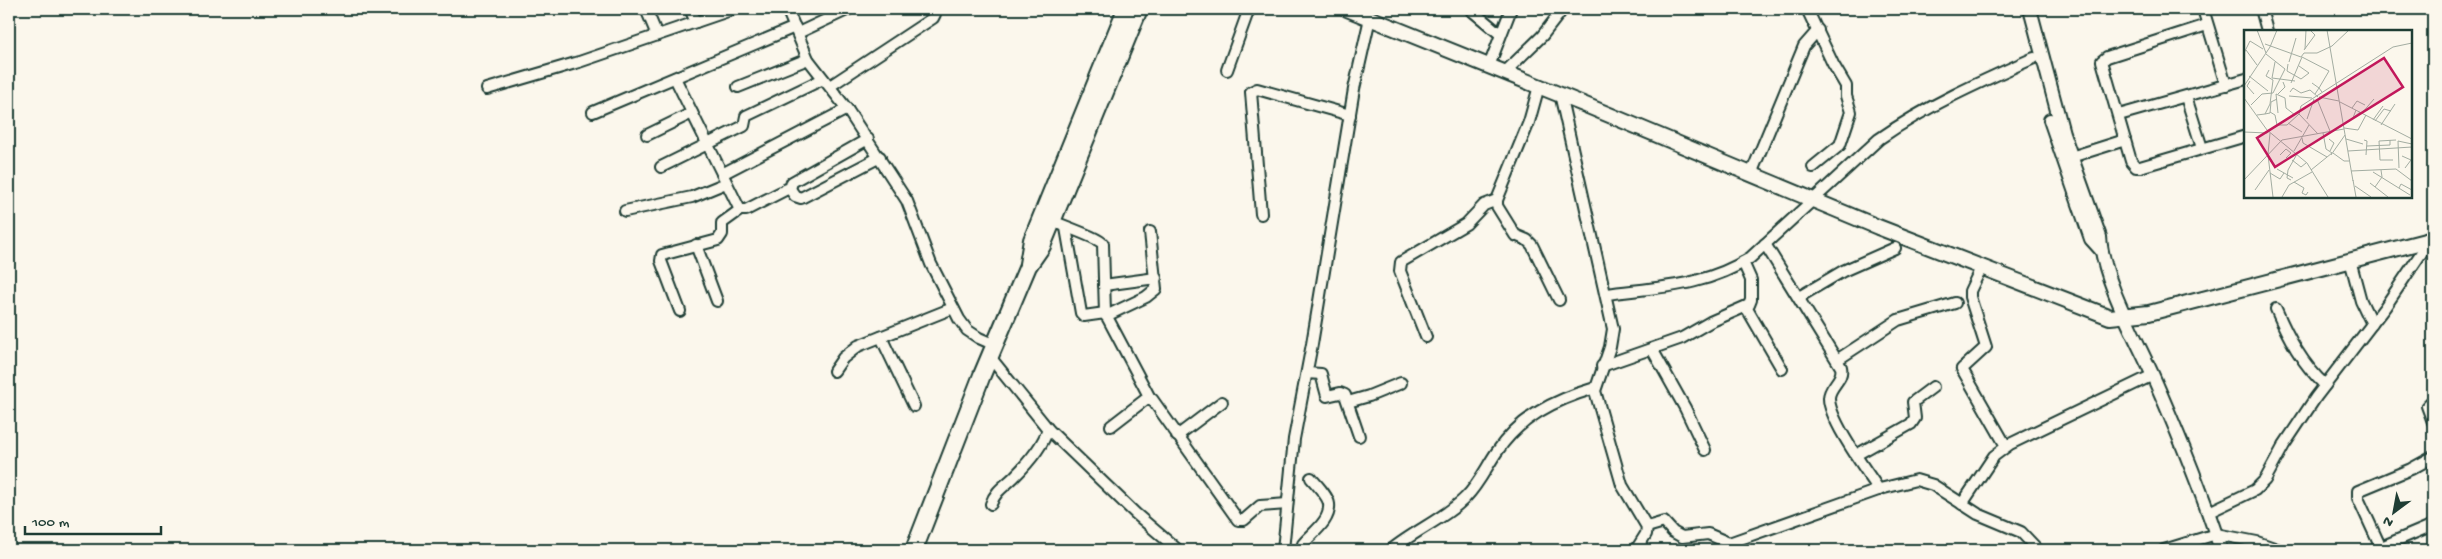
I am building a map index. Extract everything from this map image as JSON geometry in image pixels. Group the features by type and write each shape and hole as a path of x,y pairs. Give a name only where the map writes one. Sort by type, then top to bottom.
{"main road":[{"path":"1028,266 1032,240 1126,9"},
{"path":"914,550 992,351 1028,266 1059,224 1139,9"},
{"path":"1347,9 1560,94 1813,200 2110,318 2149,313 2432,239"}],"street":[{"path":"646,9 657,35"},
{"path":"690,9 696,22"},
{"path":"487,89 572,64 734,9"},
{"path":"787,9 808,59 868,139 907,201 931,264 953,308 968,330 992,351 1048,429 1136,514 1178,550"},
{"path":"594,112 674,78 849,9"},
{"path":"661,167 744,126 746,116 827,82 933,18 935,14 934,9"},
{"path":"1227,70 1249,9"},
{"path":"1470,9 1500,34"},
{"path":"1489,66 1511,9"},
{"path":"1504,72 1542,36 1563,9"},
{"path":"1808,9 1833,64 1846,86 1846,96 1850,112 1840,145 1813,167"},
{"path":"2022,9 2054,137 2091,239 2101,250"},
{"path":"2030,9 2062,133 2100,237 2101,250 2124,316 2153,376 2209,512 2221,550"},
{"path":"2203,9 2226,85"},
{"path":"2261,9 2267,30"},
{"path":"1283,550 1294,439 1307,373 1350,115 1370,18"},
{"path":"2207,26 2104,58 2102,65 2119,115 2131,161 2136,167 2244,137"},
{"path":"1751,174 1804,46 1818,30"},
{"path":"1606,294 1690,283 1716,277 1743,262 1765,244 1879,139 1902,123 1958,91 2034,58"},
{"path":"738,87 808,59"},
{"path":"674,78 740,210"},
{"path":"2119,115 2244,80"},
{"path":"1539,86 1529,122 1497,200 1497,206 1515,235 1527,240 1532,245 1559,300"},
{"path":"1261,214 1251,92 1257,89 1350,115"},
{"path":"1560,94 1606,294 1613,337 1595,388 1622,485 1647,527 1646,534 1636,550"},
{"path":"2186,96 2202,148"},
{"path":"625,211 692,197 847,109"},
{"path":"647,135 692,113"},
{"path":"680,311 660,258 664,253 721,237 722,222 740,210 746,210 790,189 792,182 868,139"},
{"path":"2071,157 2125,140"},
{"path":"790,189 797,198 801,198 880,157"},
{"path":"1426,336 1400,271 1401,262 1466,224 1484,205 1497,200"},
{"path":"1059,224 1102,241 1105,314 1150,398 1238,520 1244,520 1260,506 1287,504"},
{"path":"1059,224 1081,313 1084,316 1105,314 1148,296 1156,289 1150,232"},
{"path":"2209,512 2255,490 2266,480 2284,446 2325,385 2372,324 2432,239"},
{"path":"1765,244 1837,360 1842,371 1830,392 1829,403 1833,414 1856,455 1879,490"},
{"path":"696,245 717,301"},
{"path":"1799,297 1843,272 1895,248"},
{"path":"2350,260 2361,302 2372,324"},
{"path":"1602,366 1682,338 1710,322 1746,307 1751,300 1751,282 1743,262"},
{"path":"1982,266 1970,291 1970,296 1986,347 1962,369 2006,446"},
{"path":"1104,284 1156,278"},
{"path":"1837,360 1898,320 1955,303"},
{"path":"1746,307 1782,369"},
{"path":"834,371 850,351 953,308"},
{"path":"2276,309 2291,342 2314,374 2325,385"},
{"path":"882,337 914,406"},
{"path":"1652,349 1686,408 1705,450"},
{"path":"1307,373 1322,374 1327,396 1343,394 1348,402 1359,436"},
{"path":"1962,504 1994,456 2006,446 2153,376"},
{"path":"1348,402 1401,383"},
{"path":"1856,455 1911,424 1915,418 1913,402 1933,387"},
{"path":"1391,550 1466,498 1497,451 1531,416 1556,401 1595,388"},
{"path":"1111,426 1150,398"},
{"path":"2433,400 2427,406 2433,422"},
{"path":"1177,436 1222,402"},
{"path":"990,504 996,493 1016,475 1027,461 1043,440 1048,429"},
{"path":"2433,457 2411,469 2358,491 2358,498 2378,549 2433,525"},
{"path":"1302,550 1303,544 1320,527 1329,506 1328,500 1311,478"},
{"path":"1647,527 1664,522 1673,532 1682,537 1708,534 1725,546 1879,490 1922,480 1978,514 2021,532 2038,550"},
{"path":"2164,550 2216,534 2257,542 2280,550"}]}
